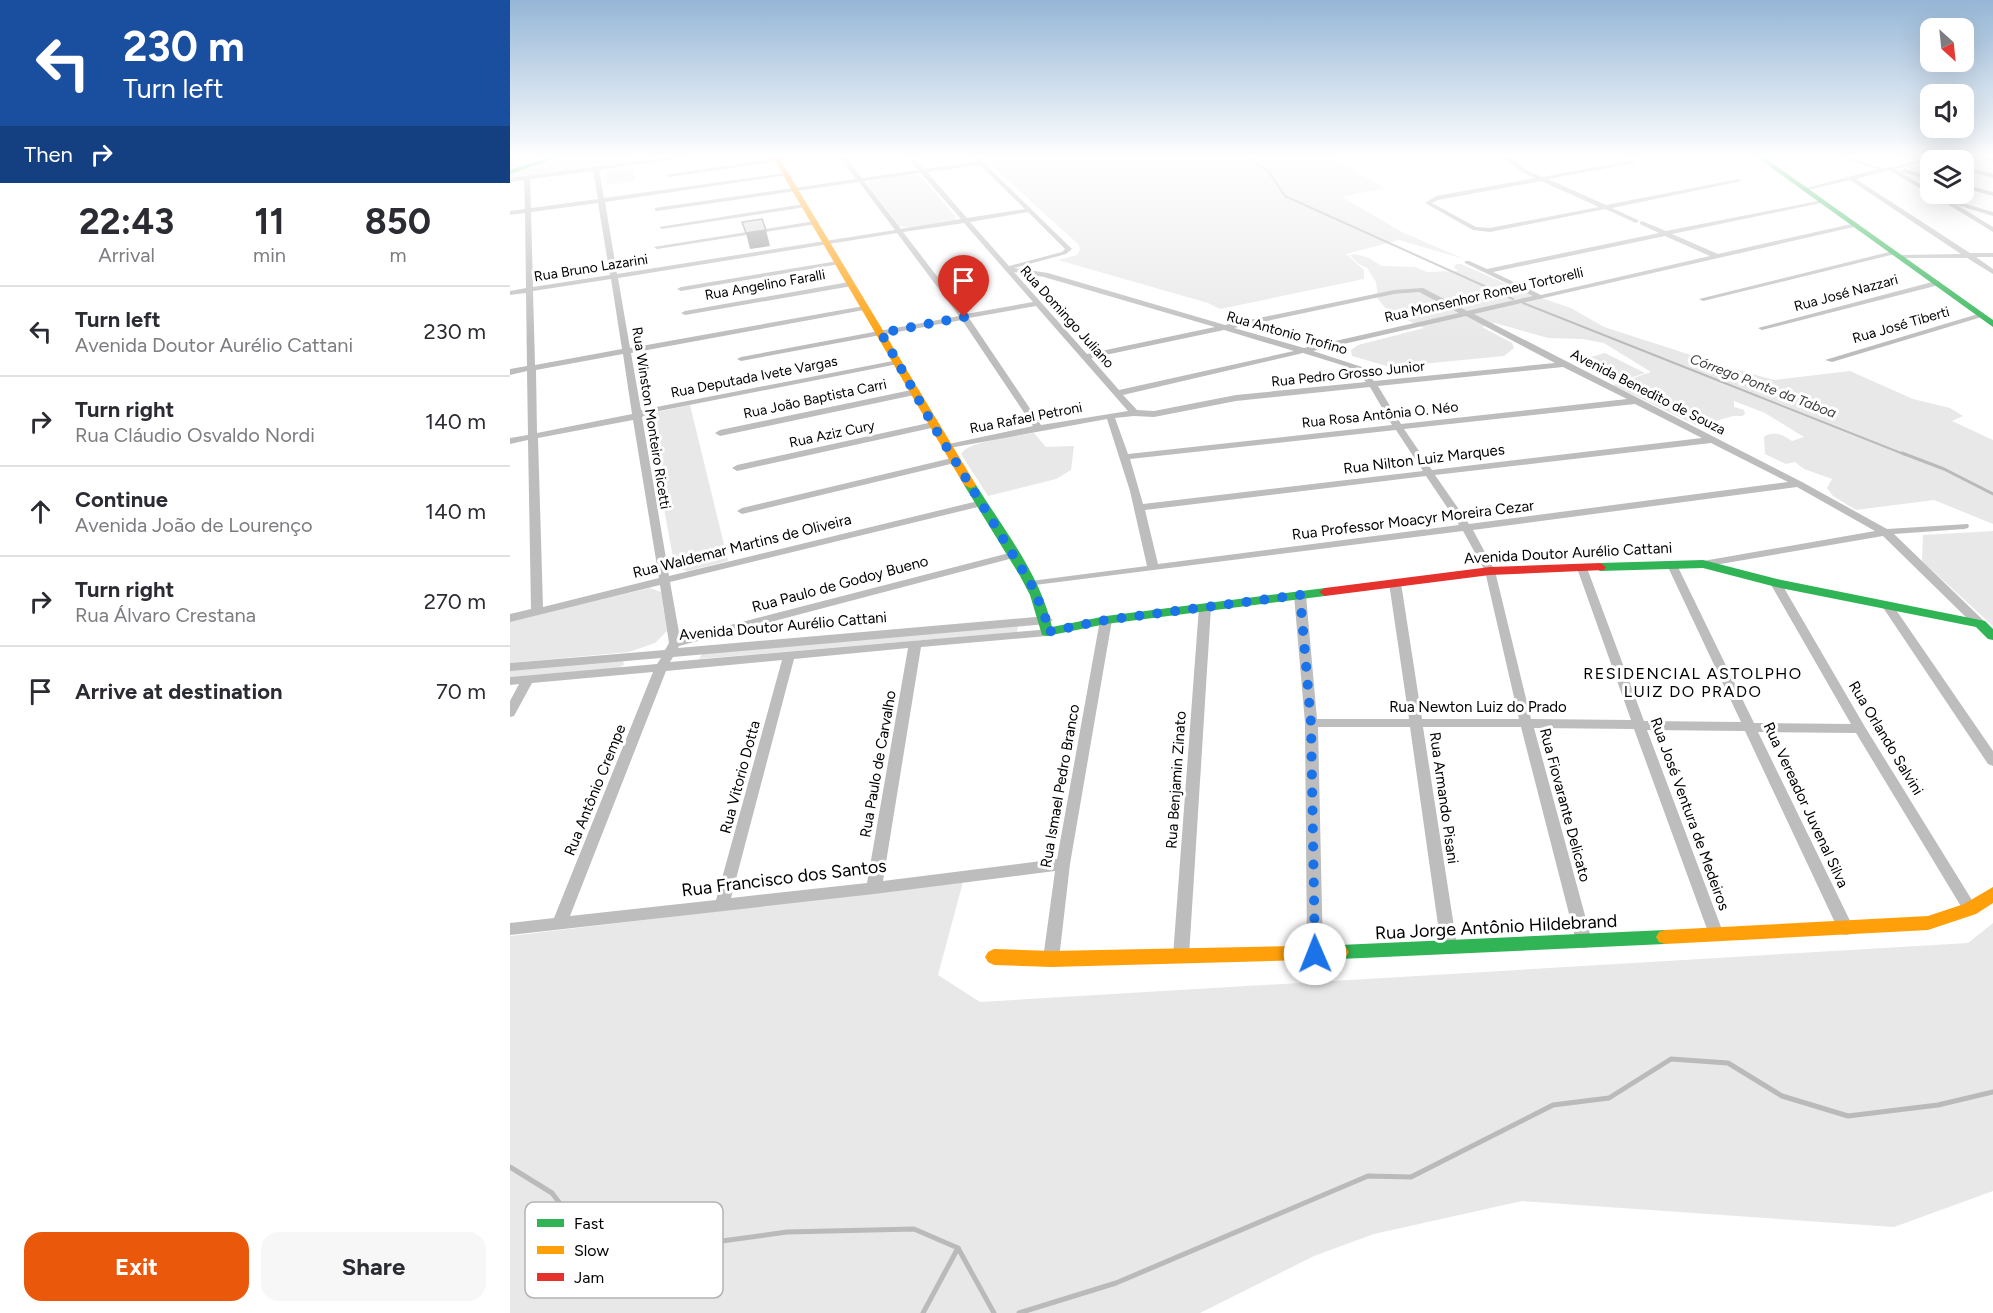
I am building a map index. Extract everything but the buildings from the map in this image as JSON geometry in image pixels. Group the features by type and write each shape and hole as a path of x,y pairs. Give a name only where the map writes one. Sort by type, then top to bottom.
{"street":[{"path":"528,217 537,612"},
{"name":"Rua Winston Monteiro Ricetti","path":"605,217 664,581 672,648"},
{"path":"662,227 728,217"},
{"path":"811,217 849,284 881,333 933,425 1031,584 1047,626"},
{"path":"887,217 964,317 1039,428"},
{"name":"Rua Domingo Juliano","path":"963,217 1119,393 1134,413"},
{"name":"Rua Bruno Lazarini","path":"510,293 988,217"},
{"path":"1008,268 1064,253 1069,249 1037,217"},
{"path":"1452,217 1464,224 1487,231 1559,217"},
{"path":"1628,217 1716,256"},
{"path":"1487,271 1744,217"},
{"path":"1845,217 1987,320"},
{"path":"1910,217 1993,272"},
{"path":"1972,217 1993,230"},
{"path":"657,248 814,223"},
{"name":"Rua Monsenhor Romeu Tortorelli","path":"1119,393 1857,225"},
{"path":"1703,299 1897,255 1993,255"},
{"path":"681,289 838,262"},
{"path":"1467,262 1538,296"},
{"name":"Rua Antonio Trofino","path":"1008,268 1045,275 1359,369 1374,386 1398,427 1467,529 1490,571"},
{"name":"Rua José Nazzari","path":"1762,328 1936,283"},
{"name":"Rua Angelino Faralli","path":"685,312 849,284"},
{"name":"Avenida Benedito de Souza","path":"1086,357 1394,292 1420,290 1799,484 1885,532 1980,624"},
{"path":"741,360 1038,303"},
{"path":"510,372 864,308"},
{"name":"Rua José Tiberti","path":"1829,360 1987,320"},
{"name":"Rua Deputada Ivete Vargas","path":"510,441 638,416 646,411 898,362"},
{"name":"Rua Pedro Grosso Junior","path":"1110,416 1134,413 1154,414 1236,398 1374,386 1565,364"},
{"name":"Rua João Baptista Carri","path":"720,433 915,392"},
{"name":"Rua Rosa Antônia O. Néo","path":"1126,457 1637,400"},
{"path":"1110,416 1126,457 1141,507 1153,567"},
{"name":"Rua Rafael Petroni","path":"947,447 1110,416"},
{"name":"Rua Aziz Cury","path":"737,468 933,425"},
{"name":"Rua Nilton Luiz Marques","path":"1141,507 1710,440"},
{"path":"742,511 956,460"},
{"name":"Rua Professor Moacyr Moreira Cezar","path":"1031,584 1799,484"},
{"name":"Rua Waldemar Martins de Oliveira","path":"510,618 982,503"},
{"path":"1703,564 1885,532 1964,526"},
{"name":"Rua Paulo de Godoy Bueno","path":"672,648 1013,555"},
{"name":"Avenida Doutor Aurélio Cattani","path":"510,681 915,645 1047,626 1490,571 1703,564 1776,583 1980,624"},
{"name":"Rua Vereador Juvenal Silva","path":"1672,565 1846,929"},
{"name":"Rua José Ventura de Medeiros","path":"1582,568 1716,935"},
{"name":"Rua Fiovarante Delicato","path":"1490,571 1526,723 1584,941"},
{"name":"Rua Armando Pisani","path":"1395,583 1449,946"},
{"name":"Rua Orlando Salvini","path":"1776,583 1860,729 1970,909"},
{"path":"1300,595 1311,723 1315,954"},
{"path":"1888,606 1993,761"},
{"name":"Rua Benjamin Zinato","path":"1181,956 1204,607"},
{"name":"Rua Ismael Pedro Branco","path":"1051,959 1063,864 1106,620"},
{"path":"1980,624 1993,636"},
{"name":"Avenida Doutor Aurélio Cattani","path":"510,667 672,648 1047,626"},
{"name":"Rua Paulo de Carvalho","path":"874,888 915,645"},
{"path":"660,668 672,648"},
{"name":"Rua Vitorio Dotta","path":"723,905 789,656"},
{"name":"Rua Antônio Crempe","path":"559,924 660,668"},
{"path":"510,713 527,680"},
{"name":"Rua Newton Luiz do Prado","path":"1311,723 1526,723 1860,729"},
{"name":"Rua Francisco dos Santos","path":"510,929 1063,864"},
{"name":"Rua Jorge Antônio Hildebrand","path":"994,957 1051,959 1315,954 1846,929 1928,923 1970,909 1993,894"}],"shaded area":[{"path":"893,217 956,217 955,220 910,228 899,226"},
{"path":"1048,217 1377,217 1402,232 1464,259 1399,240 1346,254 1364,270 1364,279 1220,309 1208,303 1058,260 1077,255 1080,250 1079,245"},
{"path":"1356,254 1369,258 1382,266 1415,267 1427,272 1458,271 1454,267 1456,264 1461,264 1527,293 1571,308 1604,327 1774,380 1850,371 1913,399 1950,408 1963,416 1952,421 1993,440 1993,524 1934,500 1856,510 1833,496 1827,488 1832,479 1804,469 1795,462 1786,464 1765,454 1764,437 1768,435 1778,434 1792,441 1804,437 1765,413 1734,401 1734,407 1744,410 1745,414 1698,426 1613,385 1651,372 1604,343 1583,339 1548,338 1495,323 1482,327 1512,343 1514,348 1504,356 1390,367 1352,356 1351,350 1358,345 1424,328 1388,311 1378,299 1376,282 1367,268 1349,255"},
{"path":"1605,353 1645,373 1621,381 1580,360"},
{"path":"690,405 728,561 688,571 675,568 647,418 653,413"},
{"path":"1034,433 1046,447 1074,446 1071,470 1056,479 988,496 961,454 965,449 983,442"},
{"path":"1993,531 1993,626 1922,561 1923,535"},
{"path":"650,588 661,592 667,631 655,643 629,652 510,663 510,621"},
{"path":"1018,626 1017,632 699,659 702,654"},
{"path":"623,660 624,665 618,668 510,677 510,670"},
{"path":"963,882 938,975 980,1002 1968,943 1993,923 1993,1191 1894,1227 1522,1201 1374,1234 1314,1256 1200,1313 510,1313 510,936"}],"waterway":[{"name":"Córrego Ponte da Taboa","path":"1332,217 1513,299"},
{"name":"Córrego Ponte da Taboa","path":"1523,303 1906,455"},
{"name":"Córrego Ponte da Taboa","path":"1902,453 1944,469 1993,494"},
{"path":"1019,1313 1116,1283 1368,1176 1411,1177 1553,1105 1609,1098 1671,1059 1728,1063 1782,1096 1848,1116 1938,1105 1993,1092"},
{"path":"510,1167 552,1193 559,1202"},
{"path":"723,1241 787,1232 914,1229 958,1248"},
{"path":"923,1313 958,1248"},
{"path":"958,1248 994,1313"}],"traffic: fast":[{"path":"1844,217 1993,324"},
{"path":"970,485 1027,576 1043,614 1047,632 1106,620 1325,592"},
{"path":"1600,567 1703,564 1776,583 1980,624 1993,636"},
{"path":"1340,952 1665,937"}],"traffic: slow":[{"path":"811,217 970,485"},
{"path":"1665,937 1928,923 1970,909 1993,894"},
{"path":"994,957 1051,959 1340,952"}],"traffic: jam":[{"path":"1325,592 1490,571 1600,567"}],"district":[{"name":"RESIDENCIAL ASTOLPHO LUIZ DO PRADO","path":"1693,682"}],"route":[{"path":"964,317 881,333 933,425 1031,584 1047,620 1047,632 1106,620 1300,595 1311,723 1315,954"}]}
